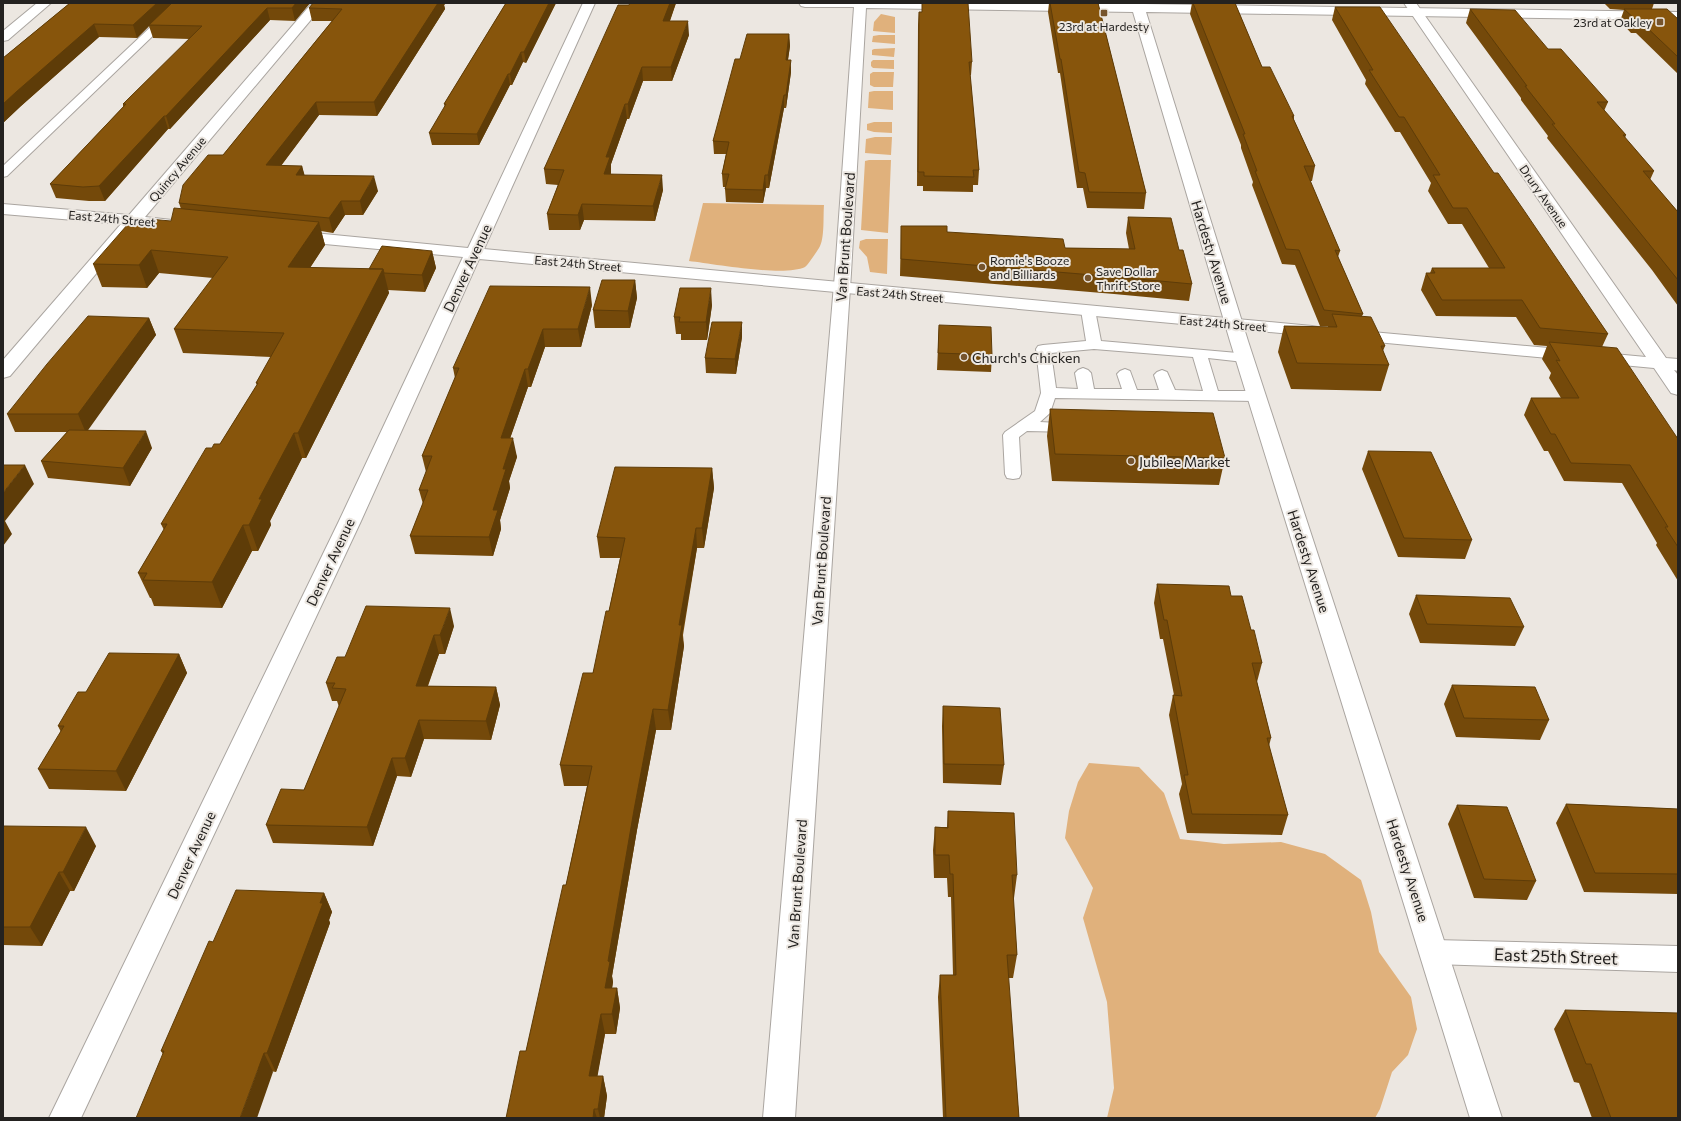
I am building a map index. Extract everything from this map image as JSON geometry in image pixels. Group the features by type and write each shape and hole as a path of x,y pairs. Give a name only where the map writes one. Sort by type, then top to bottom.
{"street":[{"path":"3,37 46,3"},
{"name":"Quincy Avenue","path":"3,372 319,3"},
{"name":"Denver Avenue","path":"65,1118 350,521 589,3"},
{"path":"805,3 1413,7 1678,16"},
{"name":"Van Brunt Boulevard","path":"779,1118 841,288 860,3"},
{"name":"Hardesty Avenue","path":"1138,5 1256,396 1486,1118"},
{"name":"Drury Avenue","path":"1413,7 1678,389"},
{"name":"East 24th Street","path":"3,209 195,226"},
{"name":"East 24th Street","path":"274,234 473,254 1678,366"},
{"name":"East 25th Street","path":"1434,952 1678,959"}],"lane":[{"path":"3,173 182,3"},
{"path":"1088,310 1094,345"},
{"path":"1094,345 1116,347 1159,362 1199,353 1244,357"},
{"path":"1081,360 1094,345"},
{"path":"1116,347 1131,394"},
{"path":"1013,474 1011,436 1042,413 1049,393 1043,349 1081,360"},
{"path":"1199,353 1212,395"},
{"path":"1081,360 1087,394"},
{"path":"1159,362 1169,395"},
{"path":"1049,393 1256,396"},
{"path":"1024,426 1086,427"}],"shaded area":[{"path":"881,14 895,17 895,33 873,31 874,22"},
{"path":"895,35 895,44 872,42 873,36"},
{"path":"895,48 894,57 872,55 872,50 874,49"},
{"path":"873,60 894,60 894,69 873,68 871,66 871,62"},
{"path":"873,72 894,72 893,87 874,87 870,85 870,74"},
{"path":"893,91 893,110 868,108 869,92"},
{"path":"874,122 892,122 892,133 867,130 867,124"},
{"path":"875,137 892,137 891,155 865,153 866,139"},
{"path":"891,160 888,233 861,230 865,161"},
{"path":"703,203 824,205 821,244 805,267 795,270 782,271 749,269 689,261"},
{"path":"866,239 888,239 887,274 870,272 867,257 859,248 860,241"},
{"path":"1089,763 1139,767 1164,793 1180,839 1224,844 1281,842 1325,854 1361,880 1371,912 1379,952 1411,997 1417,1029 1408,1055 1392,1072 1380,1109 1375,1118 1107,1118 1114,1088 1107,1002 1083,918 1093,888 1065,838 1069,811 1078,782"}],"building":[{"path":"70,3 157,3 133,25 94,24 3,104 3,58"},
{"path":"172,3 296,3 292,8 267,8 99,186 83,187 50,184 126,104 123,104 202,26 149,25"},
{"path":"313,3 438,3 374,102 316,102 266,165 302,166 296,175 374,176 360,201 341,201 329,218 179,203 183,185 208,155 223,155 342,9 309,8"},
{"path":"506,3 549,3 524,52 521,52 510,74 508,74 477,134 429,133 446,104 444,104"},
{"path":"630,3 670,3 663,21 688,21 671,67 642,67 628,104 625,104 606,157 610,157 604,174 662,175 653,206 582,204 578,215 547,214 564,170 544,169 618,5 629,5"},
{"path":"922,3 968,3 972,62 969,62 979,170 973,170 974,177 924,176 924,172 918,172 919,12 922,12"},
{"path":"1050,3 1098,3 1146,193 1089,192 1085,173 1079,172 1061,59"},
{"path":"1193,3 1235,3 1262,67 1270,67 1294,116 1292,116 1315,166 1304,166 1340,251 1335,250 1363,314 1324,310 1299,250 1286,249 1255,171 1257,171 1243,134 1245,134"},
{"path":"1335,7 1380,7 1494,173 1498,173 1608,334 1540,328 1522,300 1442,300 1426,273 1435,273 1432,268 1505,268 1467,208 1453,208 1433,175 1440,175 1404,117 1399,117 1369,70 1373,70"},
{"path":"1470,9 1515,10 1548,49 1561,49 1608,102 1597,102 1626,135 1623,135 1654,171 1643,171 1678,212 1678,280 1552,124 1555,124 1525,86 1527,86"},
{"path":"1624,9 1667,9 1678,19 1678,57 1640,21 1636,20"},
{"path":"747,34 789,34 786,60 791,60 786,95 784,95 768,175 765,175 763,190 725,189 729,174 722,174 729,142 713,141 735,59 740,59"},
{"path":"174,208 319,222 288,267 383,269 298,433 294,433 259,499 262,499 249,525 243,525 212,582 143,580 147,573 138,573 167,524 161,524 206,448 212,448 214,444 220,444 258,383 256,383 284,333 174,329 228,257 151,250 139,265 93,264 128,224 137,221 149,221 149,219 171,221"},
{"path":"1128,217 1171,218 1179,250 1183,250 1192,284 901,259 901,226 947,226 947,232 1063,239 1065,248 1135,249"},
{"path":"382,246 432,251 422,275 384,273 383,269 369,269"},
{"path":"602,280 635,280 628,311 593,310"},
{"path":"490,286 590,287 578,329 543,329 528,369 525,369 501,438 513,438 503,469 506,469 493,510 498,510 489,537 410,536 428,490 419,490 432,456 422,456 459,368 453,368"},
{"path":"680,288 711,288 706,322 679,322 680,317 674,317"},
{"path":"1332,314 1371,317 1385,346 1381,346 1389,365 1297,363 1284,326 1337,327"},
{"path":"88,316 149,318 78,414 7,414 47,364"},
{"path":"712,322 742,322 735,359 705,358"},
{"path":"939,325 991,327 992,355 938,353"},
{"path":"1549,342 1617,348 1678,439 1678,547 1665,527 1668,527 1630,465 1571,463 1555,434 1551,434 1531,398 1579,398 1556,360 1560,361"},
{"path":"1050,409 1213,413 1225,458 1055,454"},
{"path":"69,430 146,431 123,468 41,461"},
{"path":"1368,451 1431,452 1472,540 1404,538"},
{"path":"3,465 25,465 3,493"},
{"path":"615,467 712,468 702,528 696,528 679,625 682,625 668,710 653,709 634,810 608,961 610,962 605,988 617,988 612,1014 601,1014 589,1076 603,1076 598,1109 594,1109 593,1118 506,1118 520,1051 526,1051 563,885 566,885 592,766 560,765 583,673 593,673 606,611 609,611 625,538 597,537"},
{"path":"1157,584 1229,586 1231,596 1242,596 1251,630 1254,630 1262,663 1252,663 1271,738 1267,738 1288,815 1192,814 1184,775 1188,775 1173,695 1182,696 1167,620 1164,620"},
{"path":"1416,595 1510,598 1524,627 1427,624"},
{"path":"366,606 450,608 440,635 434,635 416,686 496,687 486,721 419,720 405,758 392,758 367,827 266,825 281,789 304,790 346,689 332,688 335,683 326,683 337,657 345,657"},
{"path":"109,653 179,654 116,771 38,769 64,726 58,726 78,692 86,692"},
{"path":"1452,685 1535,687 1549,720 1464,718"},
{"path":"943,706 1000,708 1004,765 944,764"},
{"path":"1566,804 1678,809 1678,874 1595,873"},
{"path":"1457,805 1507,807 1536,881 1484,879"},
{"path":"948,811 1014,813 1017,875 1012,875 1017,955 1007,955 1019,1118 946,1118 940,975 956,975 953,874 950,874 949,855 935,855 935,827 948,828"},
{"path":"4,826 86,827 63,872 59,872 30,927 3,927"},
{"path":"236,890 324,893 320,903 323,903 267,1053 264,1053 240,1118 136,1118 164,1051 161,1051 209,941 213,942"},
{"path":"1565,1010 1678,1013 1678,1118 1611,1118 1591,1064 1586,1064"}],"place":[{"name":"23rd at Hardesty","path":"1104,13"},
{"name":"23rd at Oakley","path":"1660,22"},
{"name":"Romie's Booze and Billiards","path":"982,267"},
{"name":"Save Dollar Thrift Store","path":"1088,278"},
{"name":"Church's Chicken","path":"964,357"},
{"name":"Jubilee Market","path":"1131,461"}]}
